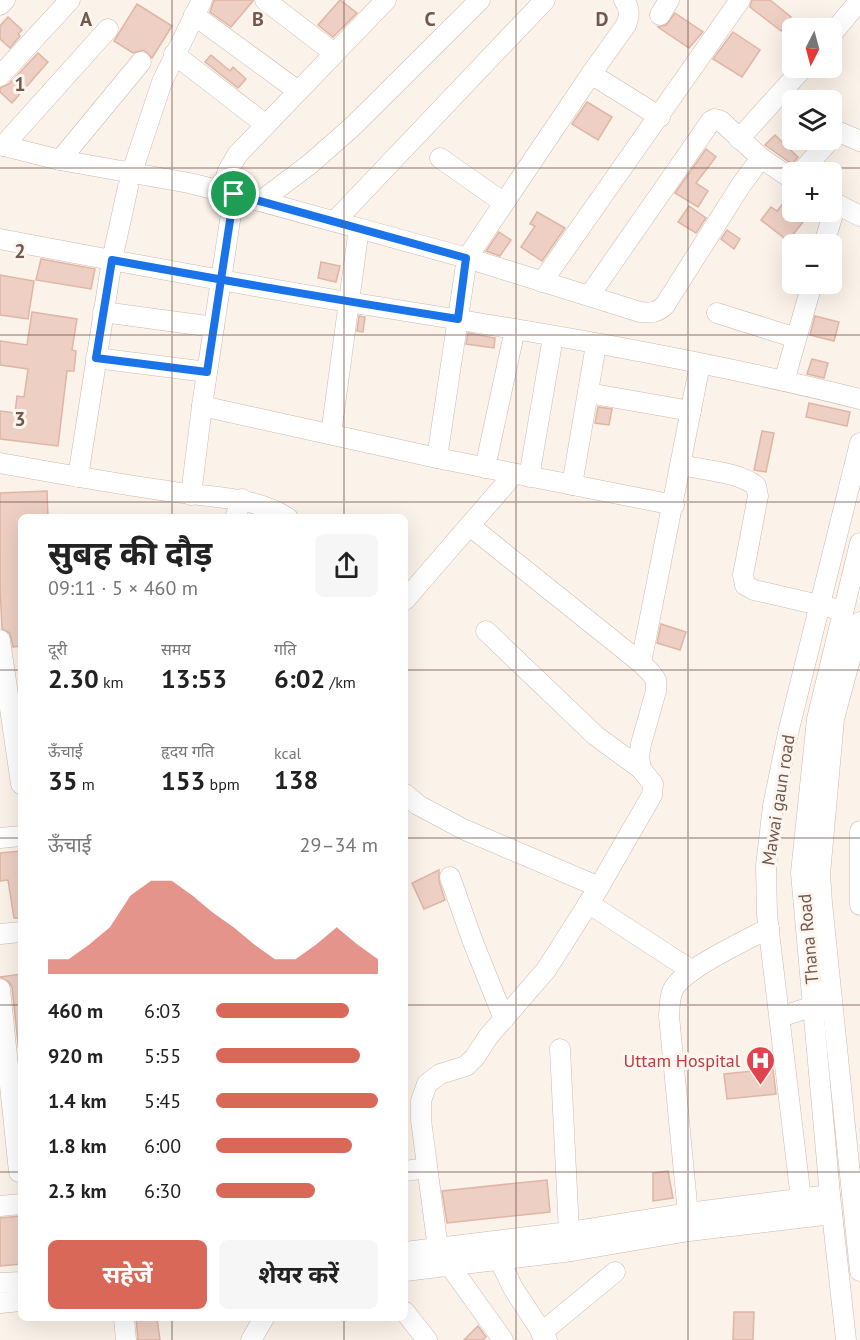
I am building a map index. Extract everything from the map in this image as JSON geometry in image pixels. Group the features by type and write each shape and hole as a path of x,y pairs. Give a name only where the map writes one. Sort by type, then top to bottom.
{"street":[{"path":"0,5 5,0"},
{"path":"0,76 70,0"},
{"path":"265,0 334,54"},
{"path":"191,495 220,279 228,171 237,155 386,0"},
{"path":"261,201 310,164 351,128 480,0"},
{"path":"335,220 545,0"},
{"path":"437,458 466,258 626,25 629,16 628,5 624,0"},
{"path":"542,282 740,0"},
{"path":"842,22 860,0"},
{"path":"78,477 112,260 130,180 162,82 198,7 298,91"},
{"path":"108,29 1,146 130,180 228,192 466,258 640,312 653,313 661,310 741,185 761,158"},
{"path":"174,54 266,125"},
{"path":"60,160 141,62"},
{"path":"591,74 660,117"},
{"path":"739,139 794,78"},
{"path":"589,296 711,122 716,119 721,121 761,158 782,172"},
{"path":"842,132 860,141"},
{"path":"810,162 820,150"},
{"path":"440,158 504,203"},
{"path":"842,206 860,216"},
{"path":"331,434 347,302 358,235"},
{"path":"0,239 347,302 514,329 700,364 860,399"},
{"path":"784,381 810,294"},
{"path":"103,312 214,327"},
{"path":"717,312 796,338"},
{"path":"485,468 514,329"},
{"path":"408,597 470,526 522,476 553,337"},
{"path":"572,485 596,345"},
{"path":"96,358 207,372"},
{"path":"640,663 674,505 700,364"},
{"path":"588,393 692,411"},
{"path":"202,406 522,476 674,505"},
{"name":"Mawai gaun road","path":"801,1199 769,928 766,866 773,806 788,733 860,443"},
{"path":"0,464 191,495 242,499 262,504 281,514"},
{"path":"681,465 738,477 756,486 758,496 743,575 745,585 754,590 843,611"},
{"path":"237,514 242,499"},
{"path":"470,526 640,663 656,680 656,691 641,744 639,757 641,769"},
{"name":"Thana Road","path":"860,543 817,719 801,873 856,1195 860,1271"},
{"name":"Thana Road","path":"850,1327 831,1204 820,874 834,719 860,622"},
{"path":"486,631 596,736 641,769 653,784 652,795 599,887 546,970 466,1066 440,1074 427,1084 413,1130 428,1168 438,1249 503,1340"},
{"path":"0,640 18,763"},
{"path":"408,797 418,805 463,829 599,887"},
{"path":"860,831 860,904"},
{"path":"0,838 18,836"},
{"path":"450,877 504,1019"},
{"path":"588,903 691,970"},
{"path":"689,1222 669,1016 670,999 675,986 691,970 769,928"},
{"path":"0,934 18,932"},
{"path":"0,989 13,1172"},
{"path":"780,1017 824,1005"},
{"path":"560,1049 569,1232"},
{"path":"408,1171 428,1168"},
{"path":"408,1271 572,1251 689,1222 801,1199 831,1204"},
{"path":"0,1206 18,1204"},
{"path":"408,1252 569,1232 689,1222 831,1204"},
{"path":"498,1259 513,1288 544,1336 615,1272"},
{"path":"0,1284 18,1282"},
{"path":"0,1303 18,1301"},
{"path":"408,1316 427,1340"},
{"path":"124,1321 126,1340"},
{"path":"251,1340 262,1321"}],"building":[{"path":"214,0 253,1 231,27 210,12"},
{"path":"340,0 357,13 333,37 318,25"},
{"path":"752,0 770,0 791,17 782,18 781,31 750,7"},
{"path":"137,4 172,26 152,58 144,50 133,53 114,41"},
{"path":"675,13 703,32 689,48 658,27 666,25"},
{"path":"8,17 22,30 10,48 0,39 0,26"},
{"path":"733,32 760,50 742,77 713,59"},
{"path":"38,53 48,62 12,103 0,92 0,88 9,84"},
{"path":"211,55 230,71 233,67 246,79 238,88 205,62"},
{"path":"587,102 612,117 598,140 572,124"},
{"path":"775,135 782,142 782,150 791,150 798,157 794,162 789,162 765,145"},
{"path":"706,149 716,157 696,183 708,191 698,207 675,193"},
{"path":"782,205 782,222 803,222 794,234 782,234 782,236 761,220 771,207 777,211"},
{"path":"689,206 706,218 696,233 678,222"},
{"path":"537,212 565,228 542,261 521,247 535,226 530,224"},
{"path":"727,230 740,239 734,249 721,239"},
{"path":"499,232 511,240 500,256 486,251"},
{"path":"41,259 95,269 91,289 36,280"},
{"path":"321,262 340,266 336,282 318,278"},
{"path":"0,275 34,281 28,319 0,315"},
{"path":"32,312 77,319 72,350 76,351 74,371 67,371 58,446 0,439 0,411 15,413 17,396 24,397 28,369 0,365 0,341 27,345"},
{"path":"359,316 365,317 363,332 357,331"},
{"path":"815,316 839,322 834,341 810,335"},
{"path":"468,333 495,338 494,348 466,344"},
{"path":"812,359 828,363 824,378 807,374"},
{"path":"809,403 850,412 847,426 806,417"},
{"path":"598,407 612,409 609,425 595,423"},
{"path":"762,431 774,433 766,472 754,470"},
{"path":"47,491 48,514 18,514 18,646 13,647 10,633 2,629 0,493"},
{"path":"661,624 686,632 680,650 657,643"},
{"path":"18,851 18,918 14,918 8,880 0,881 0,853"},
{"path":"439,870 439,881 445,900 424,909 412,883"},
{"path":"18,974 18,1043 12,987 9,982 0,977"},
{"path":"773,1069 776,1094 727,1099 724,1074"},
{"path":"668,1171 673,1198 653,1201 653,1173"},
{"path":"547,1180 550,1212 447,1223 442,1191"},
{"path":"18,1216 18,1264 0,1266 0,1218"},
{"path":"734,1312 754,1312 753,1340 733,1340"},
{"path":"136,1321 157,1321 160,1340 138,1340"},
{"path":"478,1326 486,1337 483,1340 464,1340"}],"place":[{"name":"Uttam Hospital","path":"761,1086"}],"route":[{"path":"234,194 220,279 207,372 96,358 112,260 220,279 282,291 458,319 466,258 234,194"}]}
